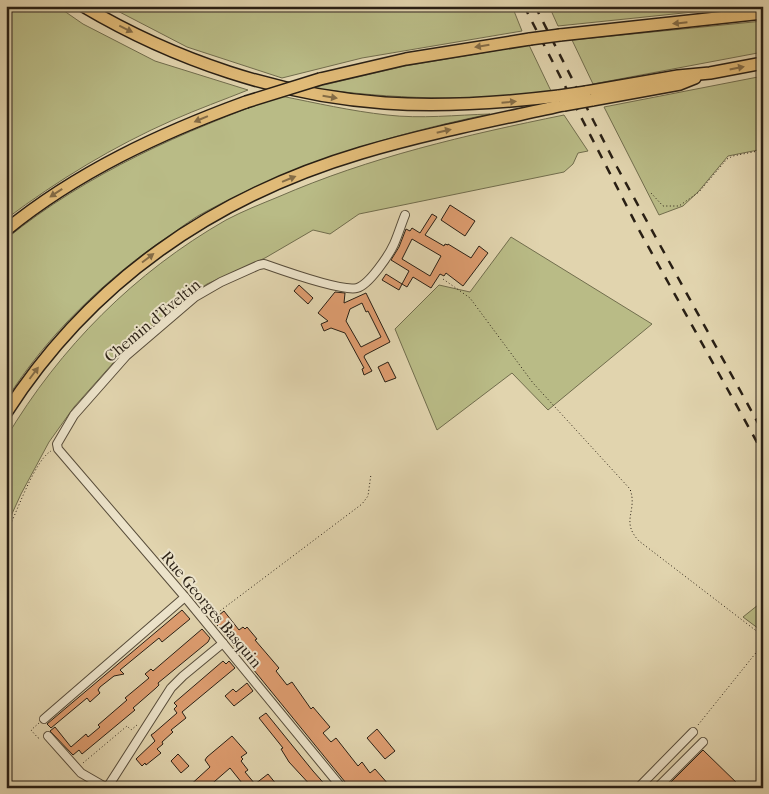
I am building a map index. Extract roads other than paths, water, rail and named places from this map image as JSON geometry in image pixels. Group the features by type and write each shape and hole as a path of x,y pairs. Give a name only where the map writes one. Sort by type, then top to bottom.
{"highway":[{"path":"83,6 142,37 202,63 260,81 312,94 384,103 432,105 562,101"},
{"path":"6,230 59,192 115,159 176,130 246,102 320,79 414,58 530,39 763,13"},
{"path":"6,413 55,346 99,299 123,278 165,245 224,209 272,185 360,153 562,101 680,84 710,73 763,63"}],"street":[{"name":"Chemin d'Eveltin","path":"58,449 59,438 74,415 114,369 126,356 195,298 221,282 264,264 314,280 357,288 369,280 393,246 405,215"},
{"name":"Rue Georges Basquin","path":"58,449 206,622 342,788"},
{"path":"44,719 185,597"},
{"path":"48,736 81,773 107,788 175,684 223,643"},
{"path":"638,788 693,732"},
{"path":"657,788 703,742"}],"railway":[{"path":"524,6 639,230 763,453"},
{"path":"535,6 617,167 763,432"}]}
